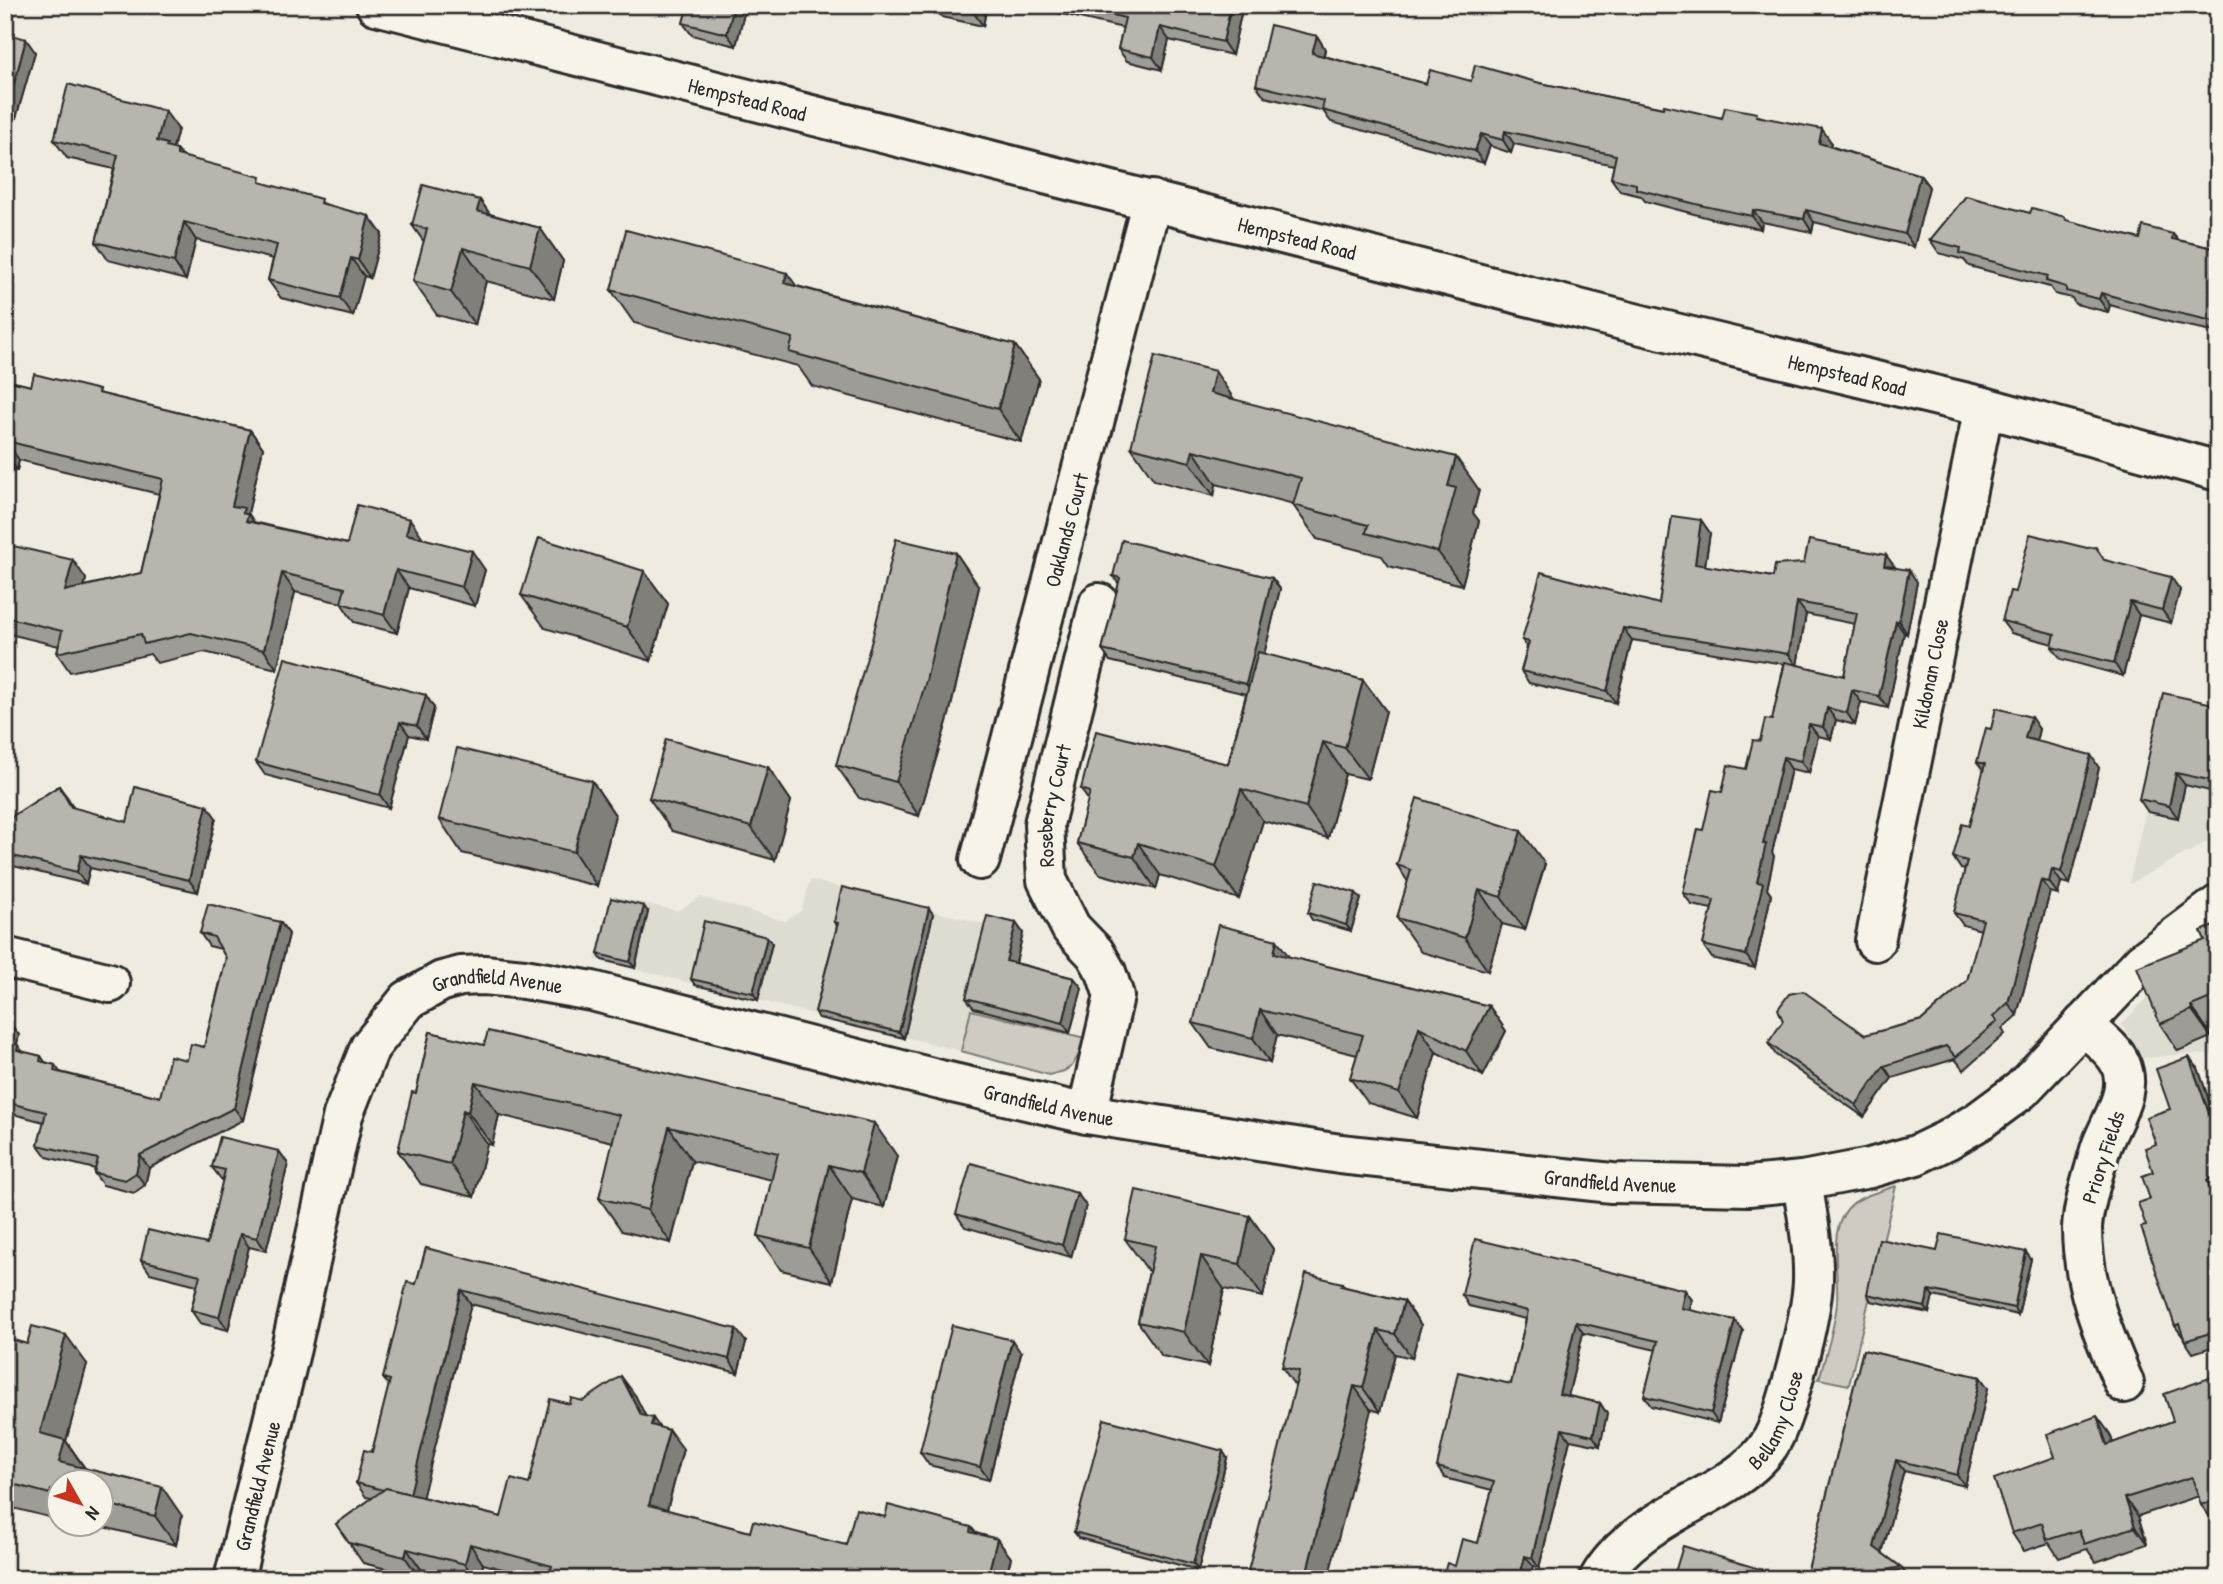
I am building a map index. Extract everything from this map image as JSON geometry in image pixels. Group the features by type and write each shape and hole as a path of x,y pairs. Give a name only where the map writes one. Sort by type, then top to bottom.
{"street":[{"name":"Hempstead Road","path":"376,5 949,152 1152,200 1642,325 1984,407 2218,471"},
{"name":"Oaklands Court","path":"980,860 1152,200"},
{"name":"Kildonan Close","path":"1875,941 1984,407"},
{"name":"Roseberry Court","path":"1087,1114 1114,996 1101,963 1071,928 1047,880 1044,824 1099,603"},
{"name":"Grandfield Avenue","path":"234,1579 291,1348 343,1115 356,1078 375,1039 408,1000 442,981 461,976 484,975 592,991 940,1080 1087,1114 1340,1154 1612,1183 1748,1186 1802,1181 1870,1168 1916,1155 1948,1140 2021,1090 2142,962 2218,905"},
{"path":"5,957 110,983"},
{"name":"Priory Fields","path":"2083,1024 2115,1055 2124,1080 2118,1113 2101,1147 2082,1226 2098,1321 2124,1383"},
{"name":"Bellamy Close","path":"1599,1579 1619,1553 1639,1536 1727,1483 1770,1445 1779,1427 1810,1308 1813,1284 1811,1236 1802,1181"}],"shaded area":[{"path":"2170,702 2218,714 2218,836 2129,884"},
{"path":"810,880 992,926 961,1051 595,959 613,896 678,911 700,897 785,921 802,910"},
{"path":"2218,941 2218,1055 2189,1054 2143,1058 2122,1024 2168,977"},
{"path":"971,1010 1085,1038 1072,1066 1049,1075 961,1051"},
{"path":"1896,1186 1849,1385 1819,1379 1837,1304 1836,1246 1841,1219 1860,1199"}],"building":[{"path":"688,5 734,5 727,34 683,23"},
{"path":"936,5 975,5 974,13"},
{"path":"1070,5 1231,5 1223,42 1160,27 1153,57 1118,49 1125,18"},
{"path":"1270,25 1317,36 1312,53 1426,84 1430,70 1471,81 1475,65 1540,83 1663,108 1664,105 1722,118 1725,107 1822,129 1819,143 1920,175 1905,234 1806,210 1804,219 1753,210 1752,216 1636,189 1636,184 1611,178 1616,155 1505,131 1503,140 1481,134 1475,151 1322,110 1324,101 1256,85"},
{"path":"5,33 26,39 8,106 5,105"},
{"path":"68,84 165,111 157,141 177,150 177,155 261,177 260,182 321,199 320,203 369,216 358,260 351,258 340,298 268,280 277,245 184,222 174,262 96,242 118,155 54,140"},
{"path":"423,185 480,200 477,211 540,228 530,266 463,248 451,292 413,281 427,229 412,225"},
{"path":"1966,196 2030,213 2032,208 2065,217 2066,220 2140,239 2143,226 2173,234 2172,239 2218,249 2218,322 2101,293 2099,299 2066,291 2066,287 2046,281 2048,276 1960,253 1961,248 1930,240"},
{"path":"626,230 787,273 784,283 1015,345 998,409 789,352 793,338 611,290"},
{"path":"1155,356 1215,371 1210,393 1456,457 1448,486 1456,488 1438,552 1366,533 1368,525 1293,505 1301,478 1193,450 1190,462 1131,447"},
{"path":"34,374 99,390 98,393 250,430 232,506 244,508 243,513 248,515 246,521 347,544 357,505 410,519 406,534 472,551 462,587 396,570 384,615 341,603 345,588 282,573 264,650 191,633 144,644 141,634 57,653 62,631 5,617 5,544 73,560 65,591 141,573 163,479 6,441 5,444 5,380 31,386"},
{"path":"1672,516 1701,520 1695,564 1773,577 1775,565 1804,563 1809,540 1886,555 1884,566 1909,570 1879,696 1852,690 1847,713 1827,708 1823,727 1809,724 1801,761 1783,757 1763,844 1766,844 1757,882 1763,883 1746,955 1703,945 1714,900 1683,893 1698,829 1703,830 1712,790 1722,792 1728,765 1746,769 1753,740 1760,741 1765,719 1772,720 1785,662 1844,676 1857,613 1797,602 1789,654 1623,628 1607,691 1521,671 1529,642 1522,640 1541,572 1659,604"},
{"path":"2030,534 2087,548 2096,547 2104,560 2171,577 2162,610 2130,602 2114,663 2052,647 2055,634 2002,621 2010,591 2015,592"},
{"path":"539,538 644,571 627,627 521,595"},
{"path":"896,539 956,553 926,681 896,782 836,765 872,640"},
{"path":"1122,540 1272,578 1246,684 1102,650 1120,578 1113,576"},
{"path":"1258,652 1363,680 1345,748 1323,742 1306,807 1241,789 1216,867 1138,843 1134,857 1077,843 1090,792 1081,789 1096,731 1228,764"},
{"path":"285,658 426,695 417,726 400,722 380,795 256,762"},
{"path":"2163,693 2218,705 2218,782 2176,773 2169,806 2139,799"},
{"path":"1996,708 2031,717 2025,738 2091,755 2061,872 2052,869 2049,882 2041,880 2008,1003 1993,1017 1997,1021 1956,1057 1946,1046 1884,1066 1856,1105 1768,1043 1783,1021 1778,1009 1789,994 1803,991 1865,1035 1922,1020 1967,981 1983,920 1954,913 1967,861 1953,857 1962,824 1969,826 1985,764 1977,762 1986,728 1991,729"},
{"path":"666,739 768,767 751,827 649,798"},
{"path":"457,748 592,781 574,852 439,819"},
{"path":"59,786 71,807 127,822 135,787 207,805 189,880 81,855 77,872 5,854 5,821"},
{"path":"1417,798 1521,831 1501,897 1479,890 1465,938 1397,918 1411,870 1397,865"},
{"path":"1317,881 1356,893 1346,925 1308,913"},
{"path":"842,887 929,908 899,1032 815,1012 838,923 834,922"},
{"path":"611,898 644,906 630,962 598,954"},
{"path":"208,904 280,922 234,1108 140,1155 136,1173 125,1180 94,1173 98,1159 38,1145 46,1112 5,1102 5,1021 10,1023 6,1042 18,1045 17,1050 41,1056 40,1061 55,1065 54,1071 160,1097 170,1056 187,1060 191,1044 204,1047 221,980 226,958 214,937 200,933"},
{"path":"987,916 1016,923 1006,961 1074,978 1063,1023 966,998"},
{"path":"704,921 767,937 753,993 691,979"},
{"path":"2218,924 2218,995 2191,1006 2192,1010 2160,1024 2137,967 2205,940 2201,931"},
{"path":"1218,925 1277,940 1274,953 1489,1006 1466,1051 1419,1027 1399,1093 1350,1078 1363,1035 1260,1010 1253,1038 1193,1023"},
{"path":"488,1031 874,1123 861,1173 829,1165 809,1248 758,1236 778,1153 669,1127 648,1210 599,1198 619,1115 475,1082 468,1112 463,1110 450,1164 398,1151 412,1092 416,1093 430,1032 484,1045"},
{"path":"2189,1057 2218,1139 2218,1150 2212,1152 2218,1176 2207,1180 2218,1220 2218,1311 2210,1314 2216,1331 2185,1341 2179,1324 2175,1326 2141,1227 2146,1226 2138,1203 2150,1199 2142,1176 2153,1172 2145,1148 2156,1144 2146,1117 2170,1109 2156,1069"},
{"path":"220,1137 279,1151 257,1238 240,1234 219,1317 191,1310 200,1275 141,1260 148,1230 207,1244 225,1170 212,1167"},
{"path":"971,1163 1077,1193 1062,1245 956,1214"},
{"path":"1136,1190 1250,1216 1240,1264 1201,1256 1184,1332 1138,1322 1155,1246 1125,1239"},
{"path":"1941,1234 2026,1252 2014,1308 1929,1290 1925,1307 1867,1294 1879,1239 1937,1251"},
{"path":"1475,1239 1685,1290 1681,1308 1735,1320 1711,1413 1644,1396 1658,1341 1576,1322 1559,1394 1600,1403 1593,1436 1562,1429 1532,1558 1525,1556 1519,1579 1442,1579 1447,1563 1455,1566 1462,1539 1478,1543 1494,1482 1437,1467 1458,1372 1511,1384 1528,1311 1462,1295"},
{"path":"426,1248 736,1329 729,1359 461,1290 410,1494 356,1483 364,1450 372,1452 390,1380 383,1378 407,1282 416,1284"},
{"path":"1306,1274 1342,1283 1341,1286 1404,1301 1395,1334 1378,1330 1363,1388 1354,1386 1305,1579 1246,1579 1299,1371 1282,1367"},
{"path":"952,1325 1012,1340 980,1467 920,1452"},
{"path":"32,1326 66,1335 40,1433 65,1440 59,1462 84,1468 46,1468 46,1493 5,1482 5,1357 10,1339 27,1344"},
{"path":"1863,1350 1980,1377 1957,1475 1896,1460 1874,1547 1901,1567 1863,1575 1862,1579 1825,1579 1807,1574"},
{"path":"621,1376 641,1415 653,1418 651,1425 669,1430 649,1505 750,1532 753,1521 846,1545 856,1509 885,1517 888,1505 971,1527 970,1532 997,1539 987,1579 897,1579 871,1572 869,1579 848,1579 812,1569 809,1579 554,1579 548,1577 552,1566 470,1544 465,1564 407,1549 405,1557 349,1543 336,1524 386,1488 501,1517 511,1479 529,1484 550,1399 570,1404 571,1398 583,1401"},
{"path":"2215,1376 2218,1384 2218,1499 2201,1505 2192,1477 2125,1498 2135,1527 2084,1544 2079,1530 2047,1540 2042,1523 2012,1533 1994,1479 2055,1457 2047,1434 2097,1416 2107,1445 2173,1421 2164,1394"},
{"path":"1104,1419 1223,1451 1193,1564 1074,1532"},
{"path":"116,1476 162,1487 155,1516 116,1506"},
{"path":"1683,1546 1793,1579 1673,1579"}]}
